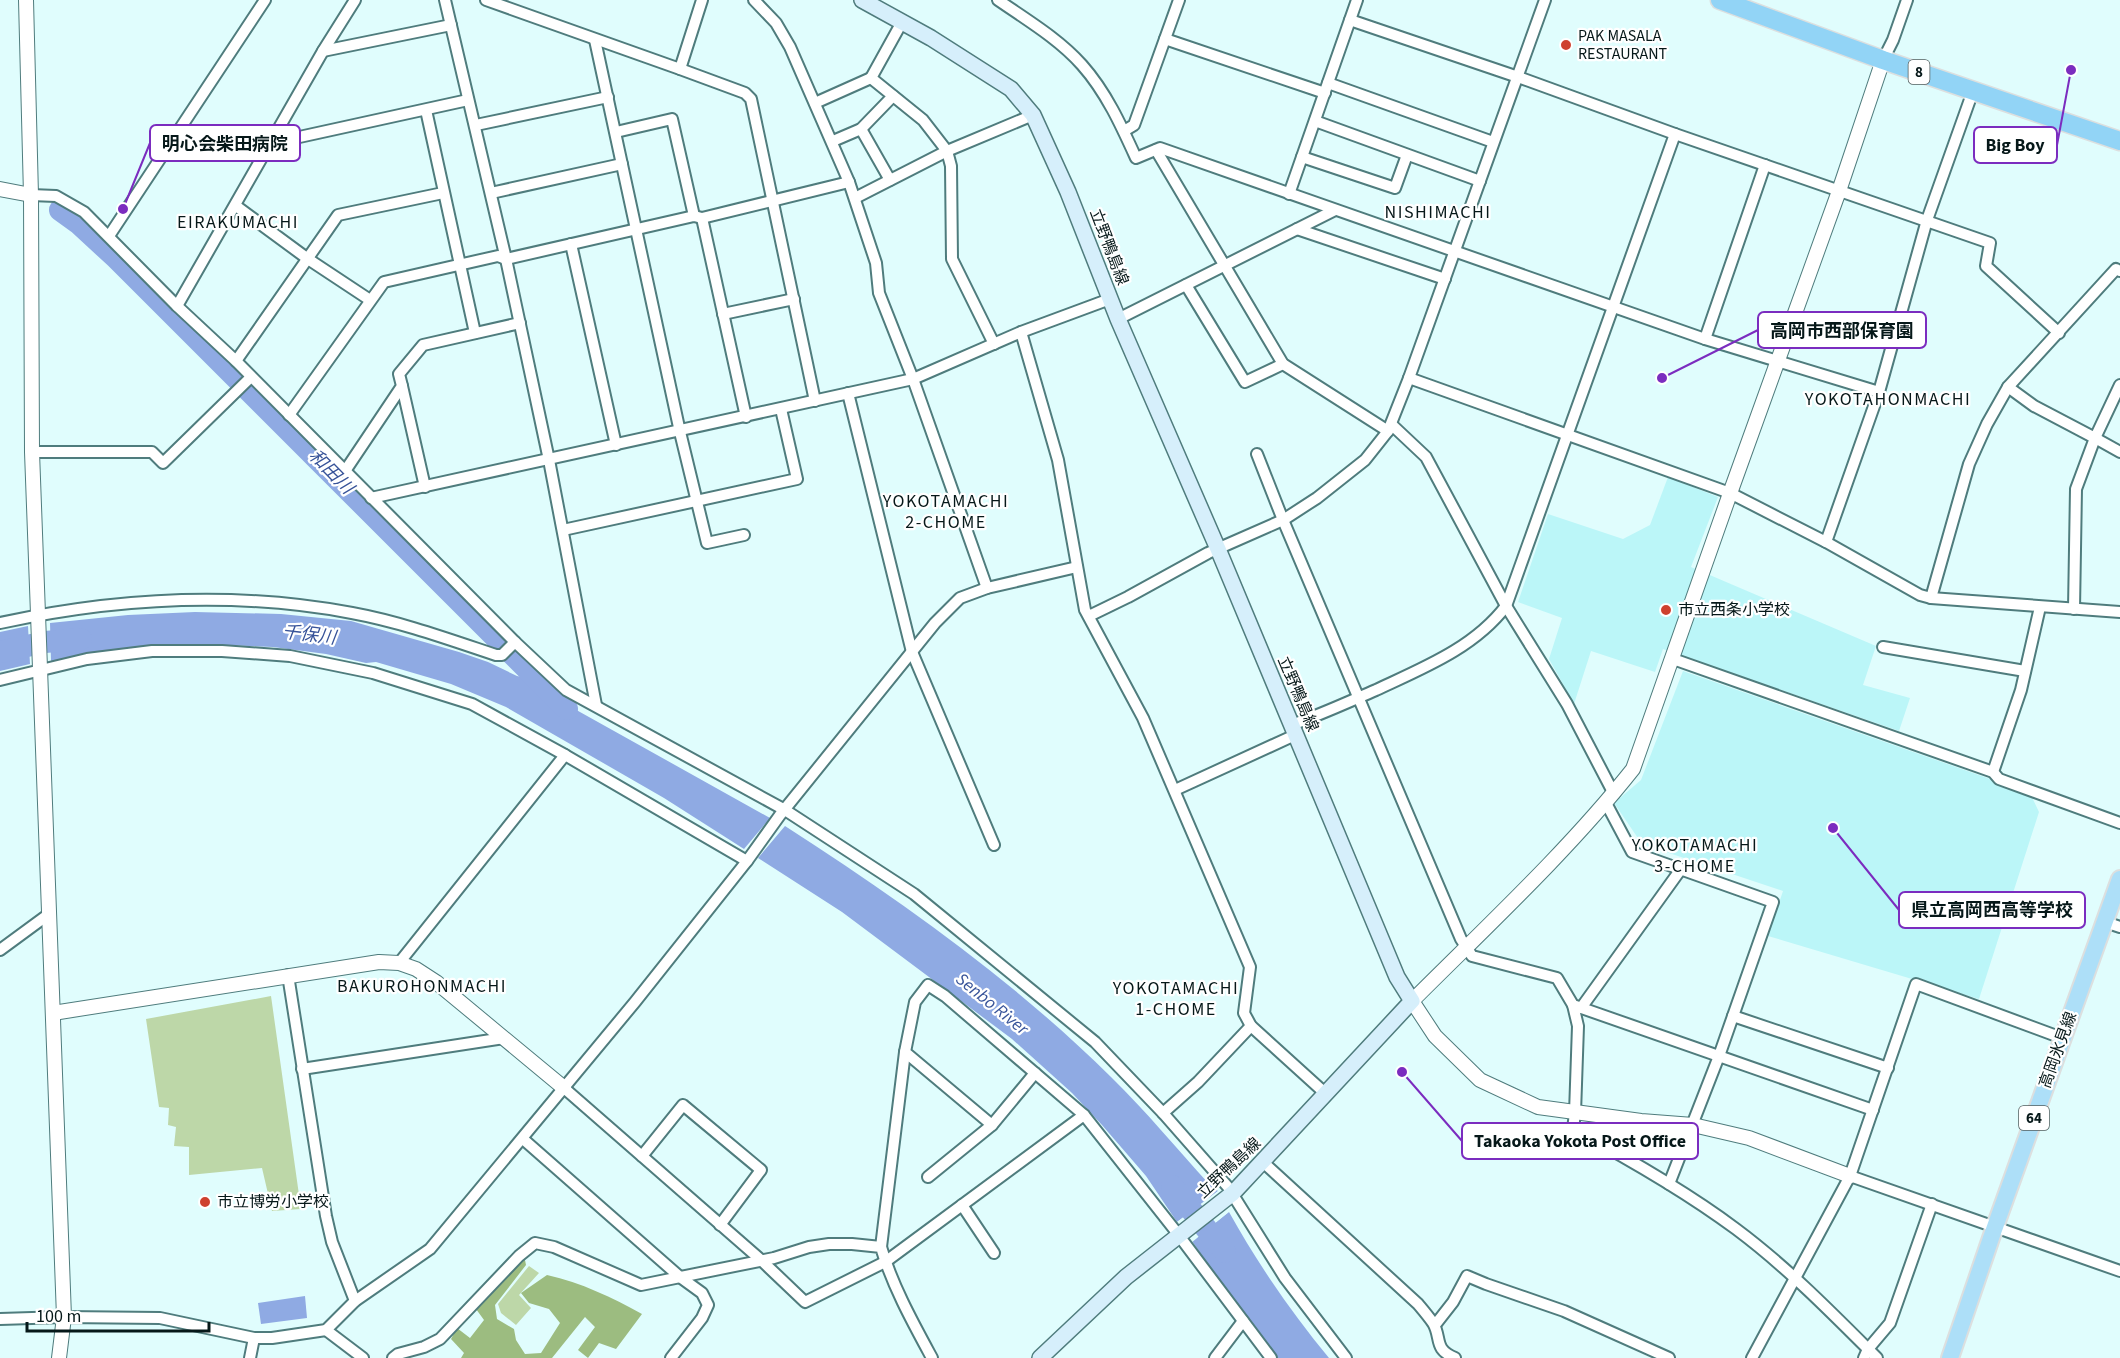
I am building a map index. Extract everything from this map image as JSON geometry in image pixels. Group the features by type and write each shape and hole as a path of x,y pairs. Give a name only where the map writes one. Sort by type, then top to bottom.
{"highway":[{"name":"8","path":"1724,1 1883,60 2120,141"}],"main road":[{"name":"立野鴨島線","path":"862,0 931,38 1011,89 1033,116 1068,192 1118,319 1218,549 1397,977 1412,1001 1230,1195 1126,1277 1040,1358"},
{"name":"高岡氷見線","path":"1950,1358 2062,1038 2112,925 2120,879"}],"street":[{"path":"26,0 31,195 32,452 64,1317 59,1358"},
{"path":"109,236 265,0"},
{"path":"177,306 323,51 355,0"},
{"path":"446,0 520,322 596,705"},
{"path":"486,0 745,93 751,99 815,401"},
{"path":"680,69 702,0"},
{"path":"754,0 776,23 790,47 849,182 876,263 879,293 913,379 987,588"},
{"path":"998,0 1043,30 1082,65 1106,98 1136,158 1160,148 1706,339 1879,392"},
{"path":"1124,131 1134,125 1179,0"},
{"path":"1289,194 1357,0"},
{"path":"1089,616 1128,597 1173,570 1283,520 1317,498 1365,460 1390,428 1545,0"},
{"path":"1907,0 1893,40 1883,60 1634,769 1610,798 1412,1001 1435,1036 1480,1080 1538,1107 1693,1125 1749,1138 2120,1271"},
{"path":"1350,20 1990,243 1986,266 2059,333"},
{"path":"815,103 871,78 902,22"},
{"path":"323,51 451,25"},
{"path":"1164,39 1493,141"},
{"path":"595,40 680,432 707,543 744,535"},
{"path":"871,78 923,120 946,151 951,166 951,259 994,344"},
{"path":"1826,542 1879,392 1927,220 1973,91"},
{"path":"832,141 861,129 893,96"},
{"path":"476,125 608,98"},
{"path":"272,143 468,99"},
{"path":"426,110 475,333"},
{"path":"855,198 946,151 1033,116"},
{"path":"616,132 672,119 723,314 746,417"},
{"path":"1315,121 1480,181"},
{"path":"861,129 890,180"},
{"path":"1175,790 1460,649 1498,617 1506,606 1675,134"},
{"path":"1156,150 1283,363 1390,428 1426,456 1506,606 1567,704 1632,852 1773,902 1719,1056 1669,1184"},
{"path":"1302,157 1395,188 1407,154"},
{"path":"491,193 622,164"},
{"path":"1706,339 1766,165"},
{"path":"289,415 384,282 498,256 506,259 698,218 849,182"},
{"path":"0,189 31,195 56,196 84,212 177,306 236,361 249,379 345,471 513,644 566,690 783,813 914,894 1095,1042 1163,1113 1230,1195 1285,1278 1346,1358"},
{"path":"236,361 338,215 443,192"},
{"path":"236,206 308,259 370,300"},
{"path":"1118,319 1335,210"},
{"path":"1297,229 1445,279"},
{"path":"571,244 616,445"},
{"path":"1932,598 1969,464 1986,424 2008,387 2116,269 2120,271"},
{"path":"1186,285 1245,382 1283,363"},
{"path":"723,314 794,299"},
{"path":"370,498 680,432 913,379 1021,332 1110,299"},
{"path":"425,487 399,374 423,345 520,322"},
{"path":"1021,332 1058,460 1085,610 1143,718 1250,966 1244,1013 1251,1026 1326,1094"},
{"path":"1409,378 1730,493 1826,542 1920,595 1932,598 2120,612"},
{"path":"32,452 152,452 163,464 249,379"},
{"path":"2074,609 2076,489 2095,438 2120,385"},
{"path":"345,471 402,386"},
{"path":"2008,387 2034,406 2120,452"},
{"path":"848,393 912,652 994,844"},
{"path":"563,530 797,479 781,409"},
{"path":"1257,454 1466,948 1472,956 1557,978 1577,1006 1573,1129 1633,1161 1736,1229 1795,1278 1866,1354 1877,1358"},
{"path":"0,1319 160,1318 254,1338 272,1338 326,1330 355,1301 430,1249 564,1088 935,623 960,598 987,588 1077,567"},
{"path":"0,623 120,603 229,599 297,604 354,613 423,631 495,655 502,655 513,644"},
{"path":"1993,772 2025,671 2040,607"},
{"path":"1883,647 2025,671"},
{"path":"0,680 39,668 152,651 222,651 290,656 373,674 472,704 748,859"},
{"path":"1673,659 1993,772 1999,779 2120,824"},
{"path":"399,963 566,755"},
{"path":"1577,1006 1681,869"},
{"path":"0,950 49,914"},
{"path":"53,1013 379,962 399,963 416,969 436,981 564,1088 806,1302 885,1262 1084,1115"},
{"path":"288,975 332,1242 355,1301"},
{"path":"1752,1358 1850,1176 1916,984 2062,1038"},
{"path":"932,1358 885,1262 881,1247 905,1052 915,1002 928,985 945,996 1084,1115 1181,1234 1271,1358"},
{"path":"1577,1006 1873,1110"},
{"path":"1733,1016 1888,1068"},
{"path":"1163,1113 1198,1082 1251,1026"},
{"path":"302,1069 504,1038"},
{"path":"905,1052 992,1125"},
{"path":"928,1177 992,1125 1035,1073"},
{"path":"642,1156 683,1105 761,1170 720,1225"},
{"path":"523,1138 680,1277 702,1293 708,1305 702,1318 670,1358"},
{"path":"1263,1162 1418,1304 1435,1325 1438,1344 1455,1358"},
{"path":"1866,1354 1890,1323 1932,1204"},
{"path":"962,1205 994,1253"},
{"path":"393,1358 398,1354 424,1347 440,1339 519,1256 535,1243 554,1247 641,1285 761,1260 809,1247 829,1244 881,1247"},
{"path":"1435,1325 1453,1302 1467,1276 1564,1311 1670,1358"},
{"path":"1215,1358 1243,1321"},
{"path":"326,1330 363,1358"},
{"path":"250,1358 254,1338"}],"shaded area":[{"name":"市立西条小学校","path":"1668,477 1718,497 1691,567 1876,646 1863,685 1910,698 1899,731 1663,649 1655,672 1591,651 1574,704 1549,659 1562,618 1518,602 1548,514 1623,539 1650,525"},
{"path":"1683,671 2030,793 2039,812 1979,999 1768,936 1783,891 1642,844 1614,803 1641,780"}],"green space":[{"path":"271,996 301,1209 272,1211 262,1168 189,1175 189,1147 174,1146 176,1127 168,1125 169,1108 159,1107 146,1019"},
{"path":"519,1260 525,1260 526,1265 495,1305 497,1319 514,1329 516,1340 525,1354 541,1353 560,1323 549,1309 529,1303 521,1293 547,1275 596,1291 642,1314 616,1349 599,1343 588,1358 578,1350 595,1327 585,1317 552,1358 461,1358 464,1353 451,1339 457,1328 470,1338 484,1320 476,1309"},
{"path":"529,1266 539,1273 519,1295 531,1308 516,1325 501,1313 498,1304"}],"water":[{"path":"195,612 281,614 351,621 459,652 488,662 517,676 522,677 526,674 571,703 571,707 770,818 744,849 664,798 506,707 451,684 376,662 366,663 326,654 273,647 222,645 165,645 51,661 50,623 128,615"},
{"path":"28,626 30,664 0,671 0,632"},
{"path":"785,826 913,912 1035,1007 1124,1090 1209,1184 1218,1191 1177,1222 1146,1176 1102,1125 1072,1093 1012,1039 842,912 758,858"},
{"path":"1229,1212 1276,1287 1329,1358 1276,1358 1230,1297 1192,1241"},
{"path":"305,1296 307,1318 261,1324 258,1303"}],"pier":[{"path":"1221,1189 1220,1193 1179,1225 1177,1222"},
{"path":"1227,1209 1231,1210 1191,1243 1190,1238"}],"waterway":[{"name":"和田川","path":"60,210 78,223 116,258 567,709"},
{"name":"千保川","path":"0,652 45,642 81,639"},
{"name":"Senbo River","path":"1172,1186 1225,1252"}],"place":[{"name":"PAK MASALA RESTAURANT","path":"1566,45"},
{"name":"Big Boy","path":"2071,70"},
{"name":"明心会柴田病院","path":"123,209"},
{"name":"高岡市西部保育園","path":"1662,378"},
{"name":"市立西条小学校","path":"1666,610"},
{"name":"県立高岡西高等学校","path":"1833,828"},
{"name":"Takaoka Yokota Post Office","path":"1402,1072"},
{"name":"市立博労小学校","path":"205,1202"}],"district":[{"name":"NISHIMACHI","path":"1438,212"},
{"name":"EIRAKUMACHI","path":"238,222"},
{"name":"YOKOTAHONMACHI","path":"1888,399"},
{"name":"YOKOTAMACHI 2-CHOME","path":"946,511"},
{"name":"YOKOTAMACHI 3-CHOME","path":"1695,855"},
{"name":"BAKUROHONMACHI","path":"422,986"},
{"name":"YOKOTAMACHI 1-CHOME","path":"1176,998"}]}
